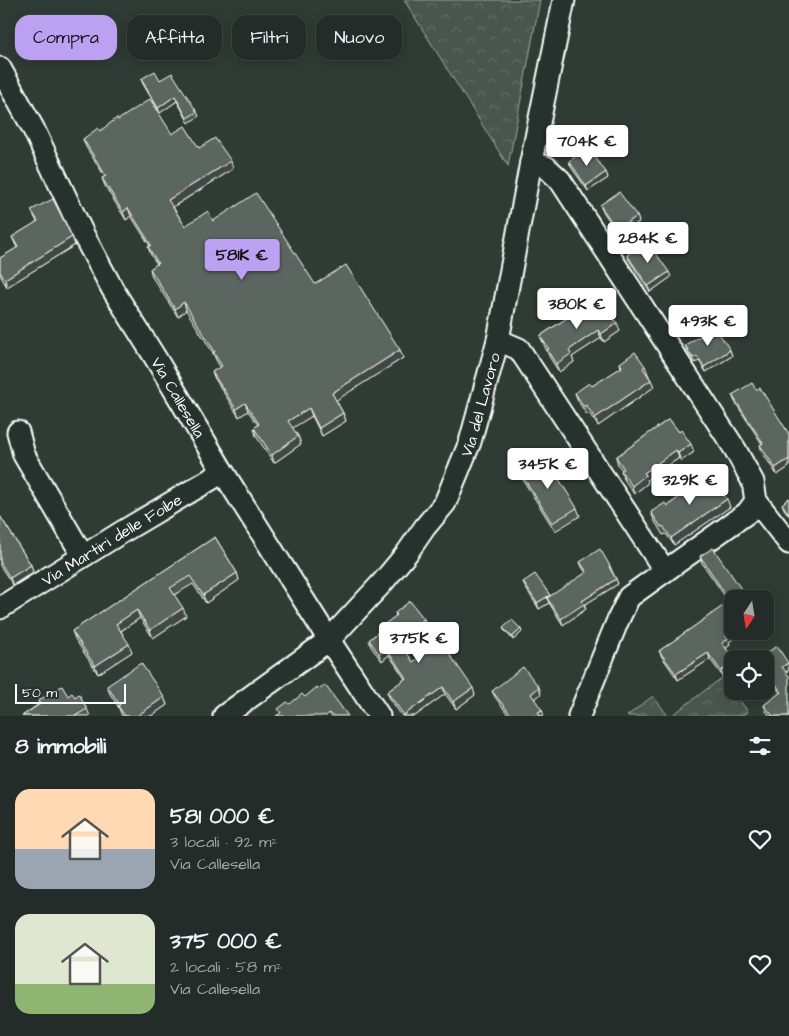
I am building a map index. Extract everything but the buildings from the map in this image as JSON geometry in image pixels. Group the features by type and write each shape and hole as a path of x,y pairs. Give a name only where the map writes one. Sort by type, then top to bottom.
{"street":[{"name":"Via del Lavoro","path":"224,716 329,640 382,583 445,503 470,442 498,340 531,162 564,0"},
{"name":"Via Callesella","path":"0,68 33,128 84,236 113,290 223,472 379,716"},
{"path":"531,162 546,167 560,180 735,449 753,482 756,501 789,543"},
{"path":"498,340 519,349 666,571"},
{"path":"18,432 24,455 83,556"},
{"name":"Via Martiri delle Foibe","path":"0,608 223,472"},
{"path":"579,716 629,597 747,513 756,501"}],"green space":[{"path":"404,0 540,0 508,166"},
{"path":"723,677 724,700 739,700 748,712 740,716 671,716"},
{"path":"653,696 668,716 627,716"}]}
